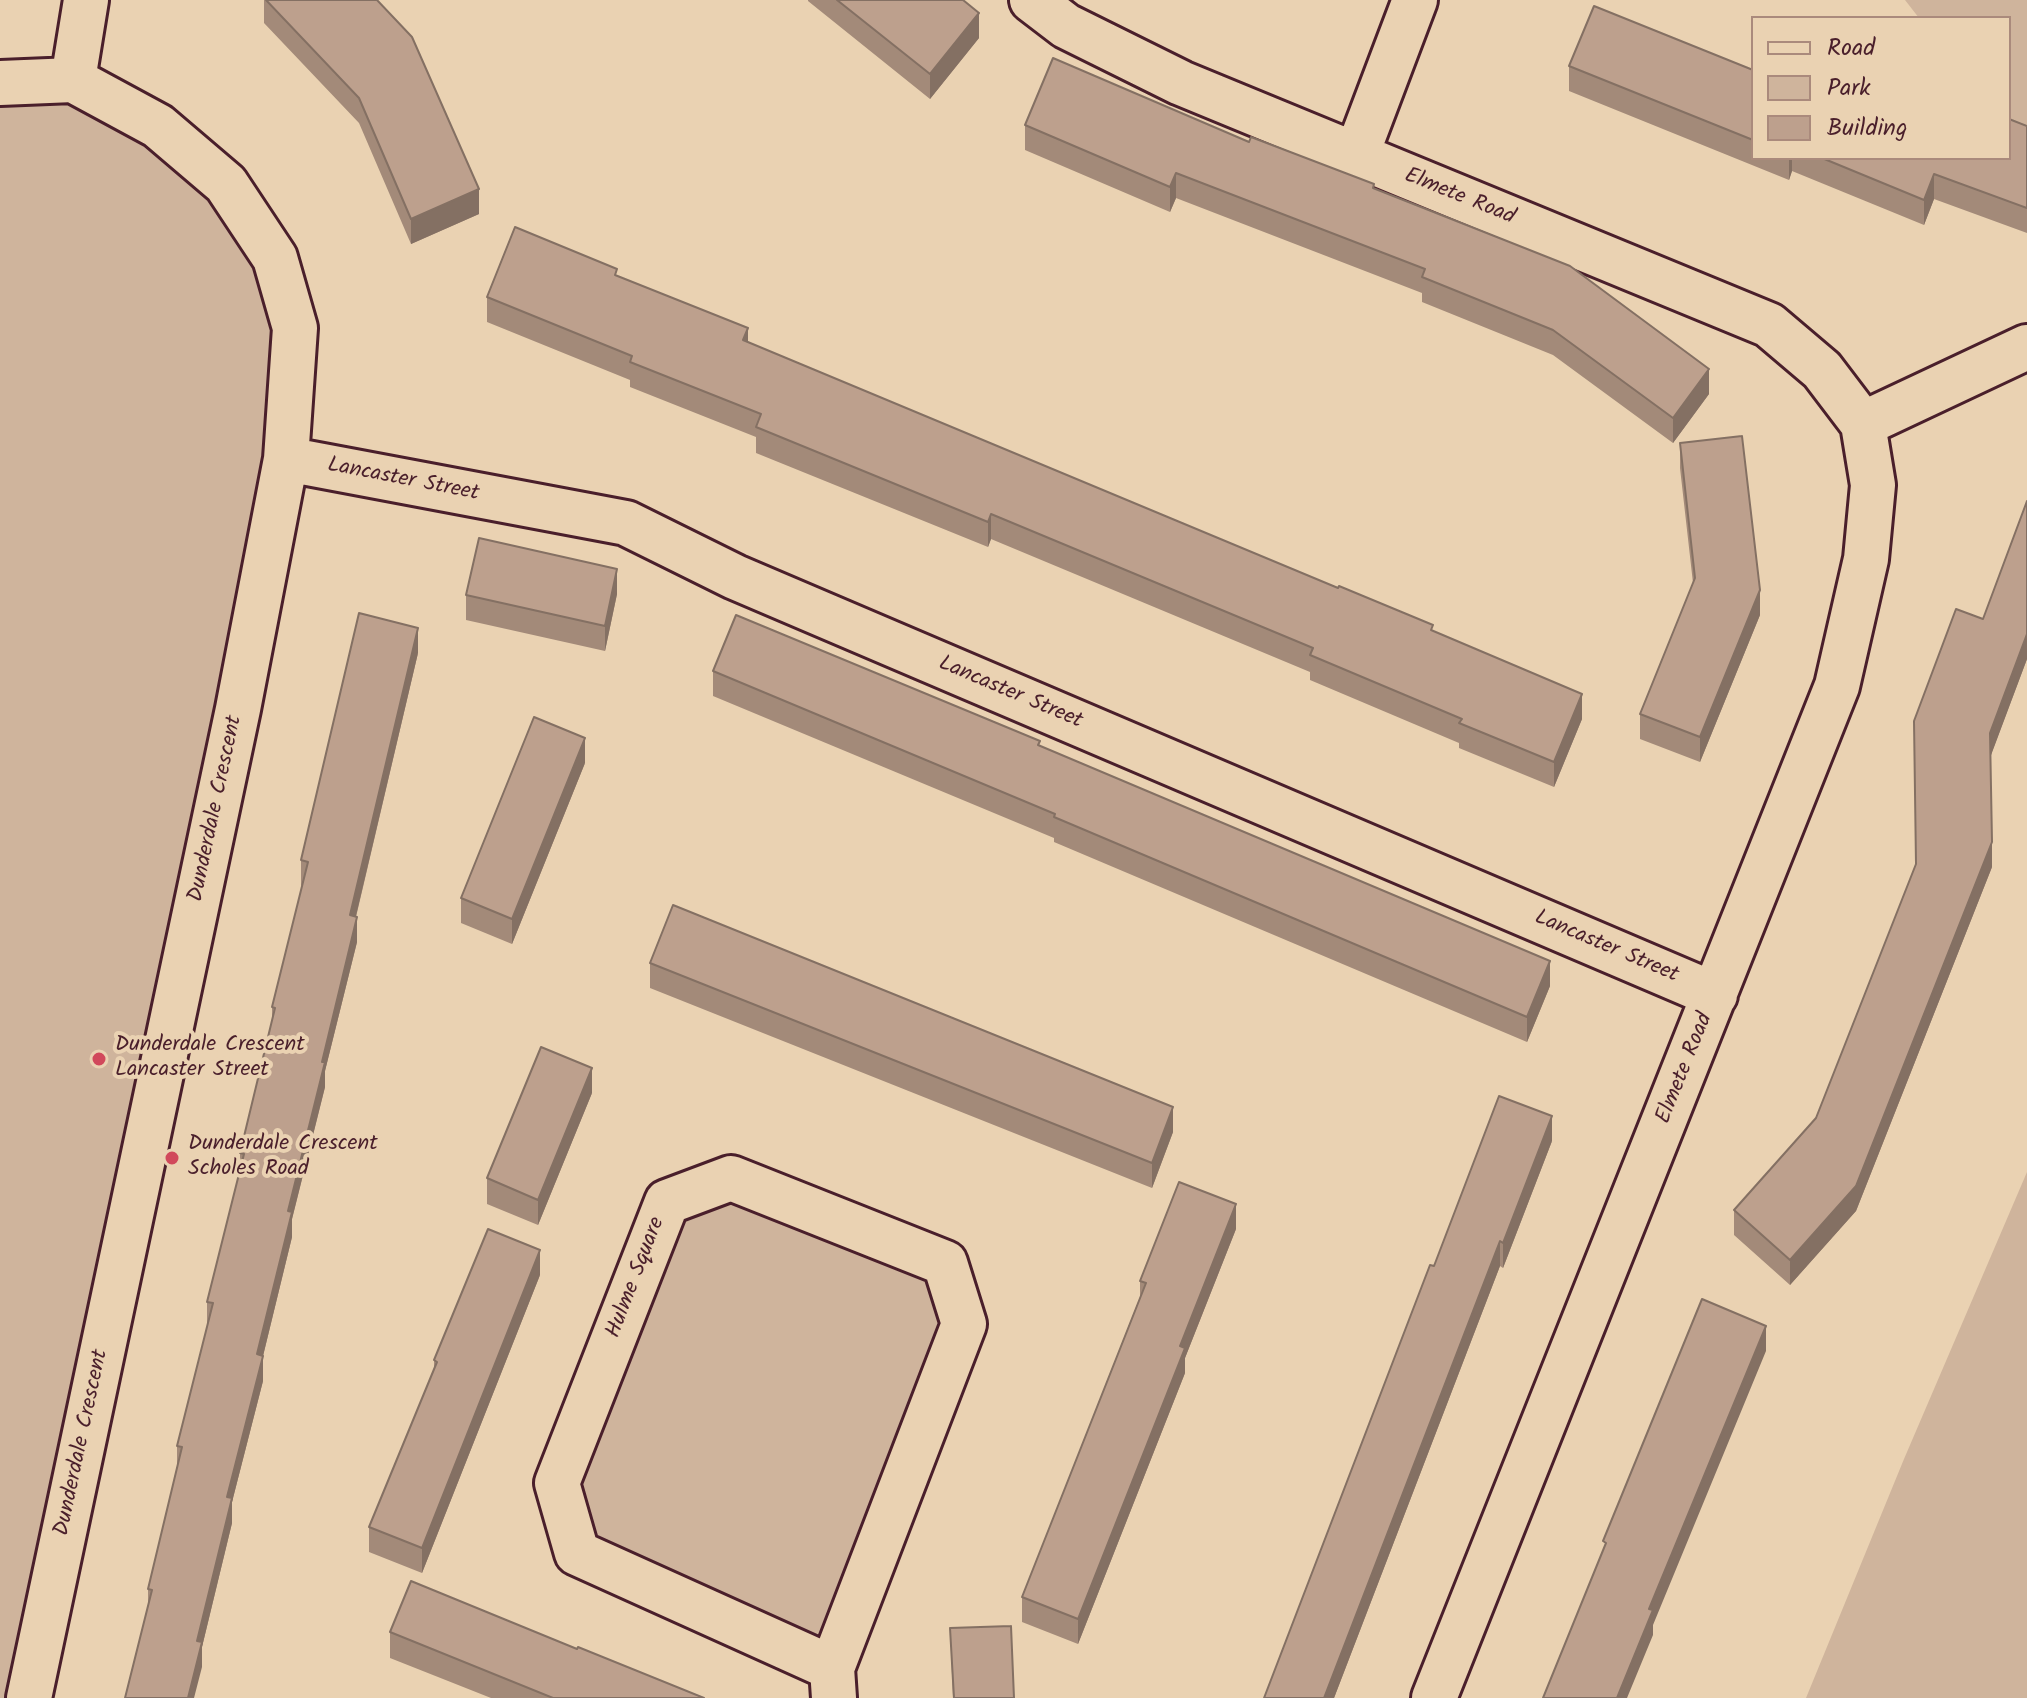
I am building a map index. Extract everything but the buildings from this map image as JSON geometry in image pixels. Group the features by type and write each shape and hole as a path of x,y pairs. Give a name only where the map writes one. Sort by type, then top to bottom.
{"street":[{"path":"0,83 73,80 86,0"},
{"name":"Elmete Road","path":"1032,0 1066,26 1181,83 1769,325 1822,370 1863,424 1873,485 1866,559 1837,686 1434,1698"},
{"path":"1356,156 1415,0"},
{"name":"Dunderdale Crescent","path":"29,1698 238,709 286,459 295,328 275,258 226,184 158,126 73,80"},
{"path":"1863,424 2027,347"},
{"name":"Lancaster Street","path":"286,459 626,523 735,577 1715,995"},
{"name":"Hulme Square","path":"731,1178 945,1263 964,1324 833,1683 577,1553 557,1483 667,1202 731,1178"}],"green space":[{"path":"1905,0 2027,0 2027,152 2011,132 2011,16 1917,16"},
{"path":"73,80 226,184 295,328 29,1698 0,1698 0,83"},
{"path":"2027,1172 2027,1698 1806,1698 1904,1459"},
{"path":"731,1178 945,1263 964,1324 832,1668 577,1553 557,1484 667,1202"}],"place":[{"name":"Dunderdale Crescent Lancaster Street","path":"99,1059"},
{"name":"Dunderdale Crescent Scholes Road","path":"172,1158"}]}
